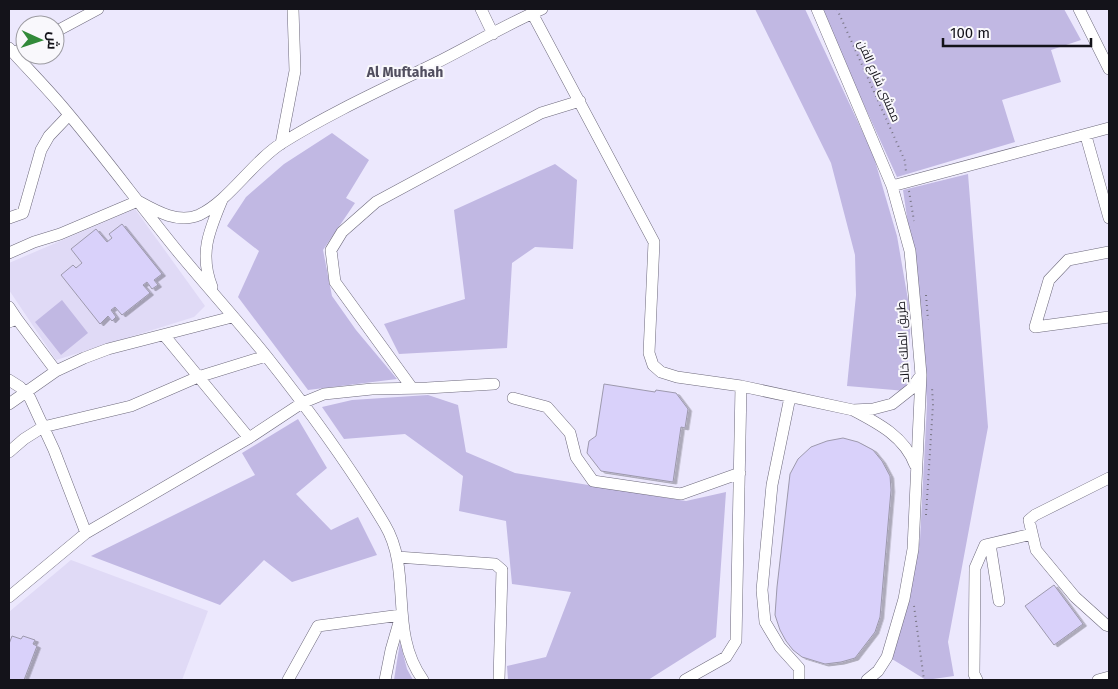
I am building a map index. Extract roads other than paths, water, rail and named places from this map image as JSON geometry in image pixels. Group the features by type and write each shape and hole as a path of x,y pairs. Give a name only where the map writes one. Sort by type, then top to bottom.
{"street":[{"path":"65,27 98,9"},
{"path":"281,144 295,71 293,9"},
{"path":"481,9 493,34"},
{"name":"طريق الملك خالد","path":"816,9 892,186 910,251 920,375 913,549 904,599 894,639 887,657 878,671 867,680"},
{"path":"1079,9 1109,69"},
{"path":"9,253 138,202 171,216 186,218 199,215 222,200 260,161 281,144 336,112 537,11 580,101 654,242 649,353 653,365 661,372 676,377 741,386 853,410 877,423 899,439 908,450 914,464 915,494"},
{"path":"11,50 69,115 180,255 266,356 348,466 386,527 397,557 405,643 414,668 423,680"},
{"path":"412,388 334,282 331,250 342,232 376,202 541,113 580,101"},
{"path":"9,218 23,213 41,150 49,136 69,115"},
{"path":"892,186 1086,136 1109,128"},
{"path":"1086,136 1109,218"},
{"path":"214,293 206,272 205,256 211,226 222,200"},
{"path":"1109,252 1068,260 1050,280 1035,327 1109,317"},
{"path":"9,307 13,320 56,371"},
{"path":"9,404 56,371 108,349 232,317"},
{"path":"164,334 249,438"},
{"path":"9,452 24,439 43,427 131,406 198,377 266,356"},
{"path":"853,410 892,404 911,389 920,375"},
{"path":"9,380 20,387 30,398 86,534"},
{"path":"9,597 86,534 249,438 302,403 324,394 372,388 494,384"},
{"path":"685,680 726,657 736,640 741,386"},
{"path":"790,397 772,485 762,590 765,622 780,647 799,668 799,680"},
{"path":"513,398 547,407 570,433 576,457 593,481 681,494 740,474"},
{"path":"1109,478 1035,515 1029,520 1036,550 1075,597 1109,626"},
{"path":"977,680 974,674 975,568 985,545 1032,534"},
{"path":"990,544 1000,601"},
{"path":"397,557 495,564 502,570 499,680"},
{"path":"288,680 318,626 401,615"},
{"path":"386,680 391,650 401,615"},
{"path":"1098,680 1109,677"}],"district":[{"name":"Al Muftahah","path":"405,72"}]}
